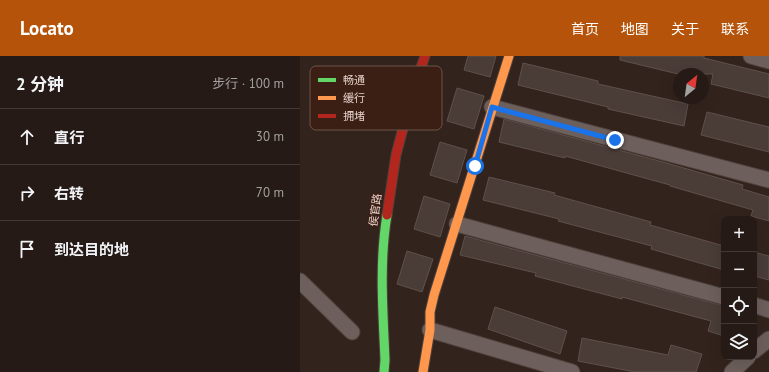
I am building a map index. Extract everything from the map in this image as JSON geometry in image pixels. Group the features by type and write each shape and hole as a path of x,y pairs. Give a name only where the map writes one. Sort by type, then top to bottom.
{"street":[{"name":"侯官路","path":"422,66 425,56"},
{"path":"423,372 430,330 430,312 434,295 509,56"},
{"path":"751,56 769,61"},
{"path":"492,107 769,180"},
{"name":"侯官路","path":"384,372 385,360 382,268 385,224 396,155 402,130"},
{"path":"457,224 721,296"},
{"path":"300,281 352,332"},
{"path":"757,306 769,310"},
{"path":"430,330 572,372"},
{"path":"757,349 769,339"},
{"path":"732,372 745,360"}],"building":[{"path":"468,56 496,56 490,77 464,70"},
{"path":"620,56 704,56 704,58 769,74 769,98 711,84 713,74 709,74 709,68 673,68 673,73 620,60"},
{"path":"523,63 598,81 598,84 673,101 673,104 688,104 684,126 608,109 608,107 518,85"},
{"path":"457,88 484,96 474,129 447,121"},
{"path":"707,112 769,127 769,152 701,135"},
{"path":"504,119 743,185 742,189 769,197 769,221 757,218 757,216 751,216 753,210 670,185 565,156 565,158 499,142"},
{"path":"440,142 467,150 457,183 430,175"},
{"path":"489,177 555,193 554,195 651,222 650,225 721,245 721,269 651,249 652,246 558,221 559,219 483,200"},
{"path":"424,196 450,204 440,237 414,229"},
{"path":"465,236 721,305 721,335 708,331 711,321 622,297 622,299 535,276 536,273 460,255"},
{"path":"407,251 433,259 422,292 397,284"},
{"path":"757,253 769,256 769,280 757,277"},
{"path":"495,307 567,331 560,354 488,329"},
{"path":"582,338 668,355 671,345 702,354 696,372 635,372 578,361"}],"traffic: fast":[{"path":"384,372 385,360 382,269 387,215"}],"traffic: slow":[{"path":"423,372 430,330 430,312 434,295 509,56"}],"traffic: jam":[{"path":"422,66 425,56"},
{"path":"387,215 396,155 403,130"}],"route":[{"path":"475,166 492,107 615,140"}]}
